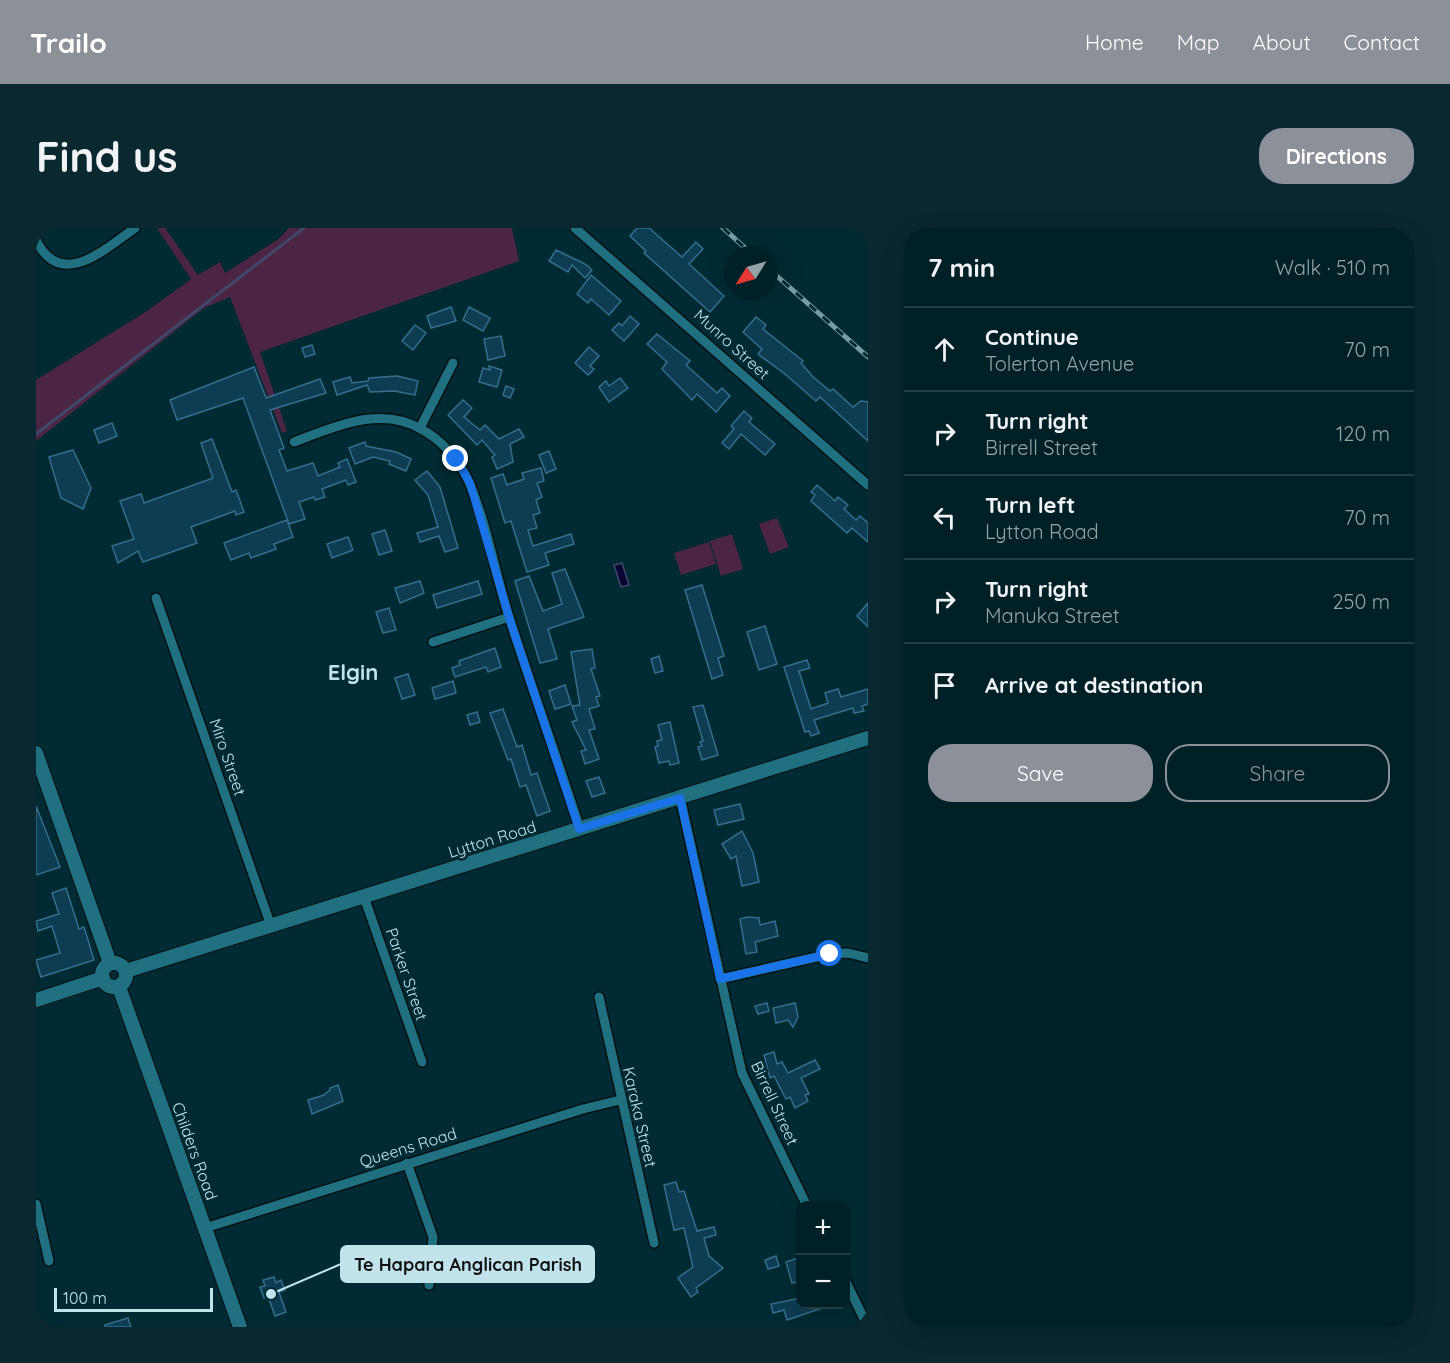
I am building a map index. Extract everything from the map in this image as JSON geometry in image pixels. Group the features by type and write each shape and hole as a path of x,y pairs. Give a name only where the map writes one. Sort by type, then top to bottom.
{"main road":[{"name":"Lytton Road","path":"126,971 868,738"},
{"path":"38,762 110,963"},
{"path":"110,963 119,963 126,971 125,982 119,987 111,988 103,978 105,967 110,963"},
{"path":"36,1000 103,978"},
{"name":"Childers Road","path":"119,987 240,1327"}],"street":[{"path":"36,240 45,255 53,260 77,264 92,258 135,228"},
{"name":"Munro Street","path":"575,228 868,485"},
{"path":"420,428 453,363"},
{"path":"294,442 348,422 371,418 393,420 420,428 441,443 456,459 470,483 509,617 579,829"},
{"name":"Miro Street","path":"156,598 272,926"},
{"path":"433,642 509,617"},
{"name":"Birrell Street","path":"680,798 742,1073 805,1201"},
{"name":"Parker Street","path":"364,897 422,1062"},
{"path":"720,979 830,954 848,953 868,958"},
{"name":"Karaka Street","path":"599,997 620,1100 654,1243"},
{"name":"Queens Road","path":"205,1228 583,1109 620,1100"},
{"path":"408,1163 433,1237 429,1285"},
{"path":"36,1204 49,1261"},
{"path":"850,1290 868,1327"}],"shaded area":[{"path":"157,228 165,228 198,275 220,262 225,273 277,240 289,228 512,228 519,261 260,352 287,431 282,433 230,297 204,308 36,441 36,380 147,311 191,279"},
{"path":"777,518 789,547 770,554 759,524"},
{"path":"732,534 743,569 721,576 710,541"},
{"path":"709,542 716,564 681,575 674,553"},
{"path":"622,563 629,585 621,587 614,565"}],"building":[{"path":"637,228 649,228 682,257 696,242 703,249 689,264 724,296 710,312 644,253 646,251 630,236"},
{"path":"556,250 585,264 592,270 585,278 572,265 568,272 549,261"},
{"path":"591,275 621,301 609,315 591,299 588,303 577,294"},
{"path":"451,307 456,321 431,328 427,316"},
{"path":"469,307 490,318 483,331 463,320"},
{"path":"630,316 639,324 624,341 612,330 619,323 622,326"},
{"path":"756,317 766,325 763,329 803,361 801,363 813,377 830,391 833,389 853,407 861,401 868,402 868,441 820,397 816,401 758,354 762,349 743,332"},
{"path":"415,325 426,333 413,350 402,341"},
{"path":"657,334 690,361 686,365 717,393 722,388 730,396 716,412 697,394 692,400 662,369 667,362 647,344"},
{"path":"501,336 505,356 488,360 484,339"},
{"path":"312,345 315,354 305,357 302,348"},
{"path":"589,347 599,356 590,366 594,369 588,375 575,363"},
{"path":"489,366 502,370 497,387 479,382 483,368 490,370"},
{"path":"254,367 266,398 320,379 326,393 270,410 284,448 279,450 287,471 313,463 318,476 340,467 338,463 347,459 356,482 348,485 346,480 322,489 325,497 315,500 314,497 299,502 305,519 289,524 243,398 177,420 170,400"},
{"path":"397,376 418,381 415,395 394,391 370,392 367,385 337,395 333,382 350,377 352,383 368,381 369,378"},
{"path":"620,378 628,388 609,402 599,387 606,381 609,386"},
{"path":"506,386 514,389 510,398 503,395"},
{"path":"463,400 472,408 464,417 480,430 485,425 499,439 519,429 524,437 510,444 513,462 497,469 492,457 495,455 482,440 477,445 448,415"},
{"path":"744,411 752,418 749,422 775,444 765,455 741,434 729,449 722,443 734,429 731,426"},
{"path":"112,423 117,436 99,443 94,430"},
{"path":"212,439 232,492 236,490 244,512 236,515 235,511 191,527 197,543 143,562 138,551 118,563 112,546 134,539 120,501 141,494 144,503 213,478 201,443"},
{"path":"365,442 366,446 396,452 411,459 406,471 389,464 390,461 373,457 355,464 349,448"},
{"path":"73,450 91,488 83,509 61,498 49,457"},
{"path":"549,451 556,469 546,473 539,455"},
{"path":"541,468 544,481 537,483 542,497 536,500 540,513 533,515 537,528 528,530 533,546 571,534 574,544 545,553 549,565 527,572 511,521 505,523 491,478 503,474 507,485 524,479 522,473"},
{"path":"427,471 440,487 458,548 445,552 439,536 420,542 417,533 438,527 428,495 415,480"},
{"path":"817,485 835,501 838,497 848,505 844,509 856,520 860,516 868,523 868,542 852,528 847,533 811,501 815,495 811,492"},
{"path":"287,520 293,537 274,544 276,549 251,558 249,553 231,560 224,543"},
{"path":"385,530 392,551 379,555 372,534"},
{"path":"348,537 353,550 332,558 327,544"},
{"path":"565,569 584,617 548,629 557,659 540,663 515,581 529,576 543,611 562,604 552,573"},
{"path":"420,581 424,593 400,603 395,588"},
{"path":"478,581 482,594 437,608 433,595"},
{"path":"702,585 724,656 718,658 723,675 712,679 685,590"},
{"path":"868,603 868,627 857,616"},
{"path":"389,608 396,630 383,633 376,612"},
{"path":"765,626 777,664 759,670 747,632"},
{"path":"495,648 501,667 488,672 486,667 455,677 452,668 460,665 459,661"},
{"path":"592,649 595,668 591,669 600,696 596,697 599,706 589,709 595,729 589,730 599,759 585,764 581,751 586,750 572,722 577,720 572,706 580,705 571,652"},
{"path":"659,656 663,671 655,673 651,659"},
{"path":"807,660 810,668 799,671 811,709 828,703 825,693 838,689 841,697 868,689 868,704 862,706 864,711 854,713 853,708 814,720 819,733 811,736 809,731 805,732 784,667"},
{"path":"408,674 415,695 402,699 395,678"},
{"path":"453,681 456,693 435,699 432,688"},
{"path":"565,685 571,704 555,709 549,691"},
{"path":"703,705 718,755 702,760 698,747 702,746 700,742 703,741 693,707"},
{"path":"503,709 517,747 522,745 531,775 537,773 550,811 537,816 526,785 520,787 511,759 508,760 490,713"},
{"path":"477,712 480,722 470,725 467,715"},
{"path":"670,722 679,763 670,765 669,761 659,763 655,747 658,746 657,741 662,740 658,725"},
{"path":"599,777 605,793 592,797 586,781"},
{"path":"740,804 744,819 718,825 714,810"},
{"path":"36,806 60,867 36,875"},
{"path":"742,831 753,853 759,882 742,886 736,856 731,859 722,844"},
{"path":"66,888 79,929 84,927 94,960 41,977 36,960 60,953 52,926 38,931 36,921 59,914 52,893"},
{"path":"759,918 760,925 775,921 778,936 755,942 757,952 746,954 740,919"},
{"path":"767,1003 769,1011 758,1014 755,1006"},
{"path":"795,1003 798,1017 793,1027 788,1020 776,1023 773,1008"},
{"path":"774,1052 777,1064 782,1062 788,1073 815,1060 820,1069 801,1078 809,1094 805,1095 808,1101 795,1108 790,1097 786,1099 774,1076 770,1078 764,1055"},
{"path":"338,1085 343,1101 312,1114 308,1100 324,1095 330,1088"},
{"path":"676,1182 679,1192 684,1191 697,1231 714,1227 716,1235 704,1238 709,1256 723,1268 696,1288 698,1292 691,1297 678,1278 693,1267 684,1228 674,1230 664,1185"},
{"path":"776,1256 779,1266 768,1269 765,1260"},
{"path":"796,1259 796,1282 792,1283 786,1262"},
{"path":"274,1277 276,1283 281,1280 285,1290 279,1292 286,1312 275,1316 268,1296 264,1298 260,1287 265,1286 263,1280"},
{"path":"796,1299 796,1309 819,1309 787,1320 784,1310 773,1313 771,1304"},
{"path":"128,1318 131,1327 105,1327 105,1325"}],"waterway":[{"path":"36,434 304,228"}],"railway":[{"path":"723,228 743,246"},
{"path":"778,277 868,357"}],"place":[{"name":"Te Hapara Anglican Parish","path":"271,1294"}],"district":[{"name":"Elgin","path":"353,672"}],"route":[{"path":"456,459 470,483 509,617 579,829 680,798 720,979 830,954"}]}
